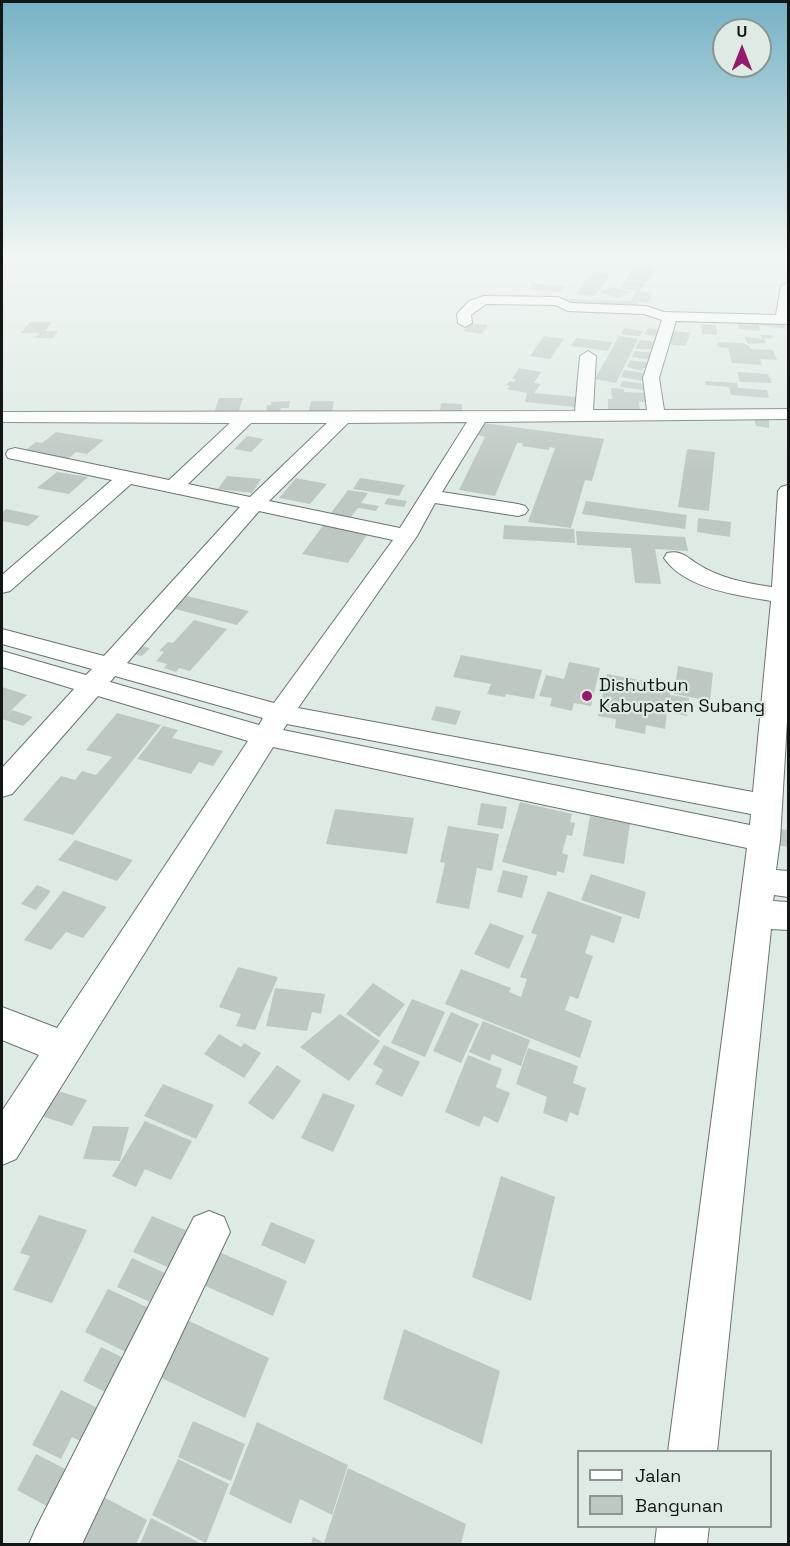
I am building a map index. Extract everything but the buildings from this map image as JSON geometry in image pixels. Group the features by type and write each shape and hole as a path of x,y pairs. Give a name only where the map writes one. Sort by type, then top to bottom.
{"street":[{"path":"656,414 651,378 666,329"},
{"path":"584,414 588,356"},
{"path":"2,417 343,418 584,414 789,414"},
{"path":"8,458 56,417"},
{"path":"174,487 247,417"},
{"path":"2,1145 272,725 406,536 479,417"},
{"path":"2,786 254,504 343,418"},
{"path":"8,458 127,477 406,536"},
{"path":"2,586 127,477"},
{"path":"692,1450 772,915 775,882 765,840 789,492"},
{"path":"429,496 518,510"},
{"path":"675,558 698,575 711,581 782,596"},
{"path":"2,636 100,675 272,725 765,840"},
{"path":"2,659 100,675"},
{"path":"272,725 768,806"},
{"path":"2,1023 65,1048"},
{"path":"56,1545 208,1232"},
{"path":"681,1545 683,1528"}],"place":[{"name":"Dishutbun Kabupaten Subang","path":"587,696"}]}
